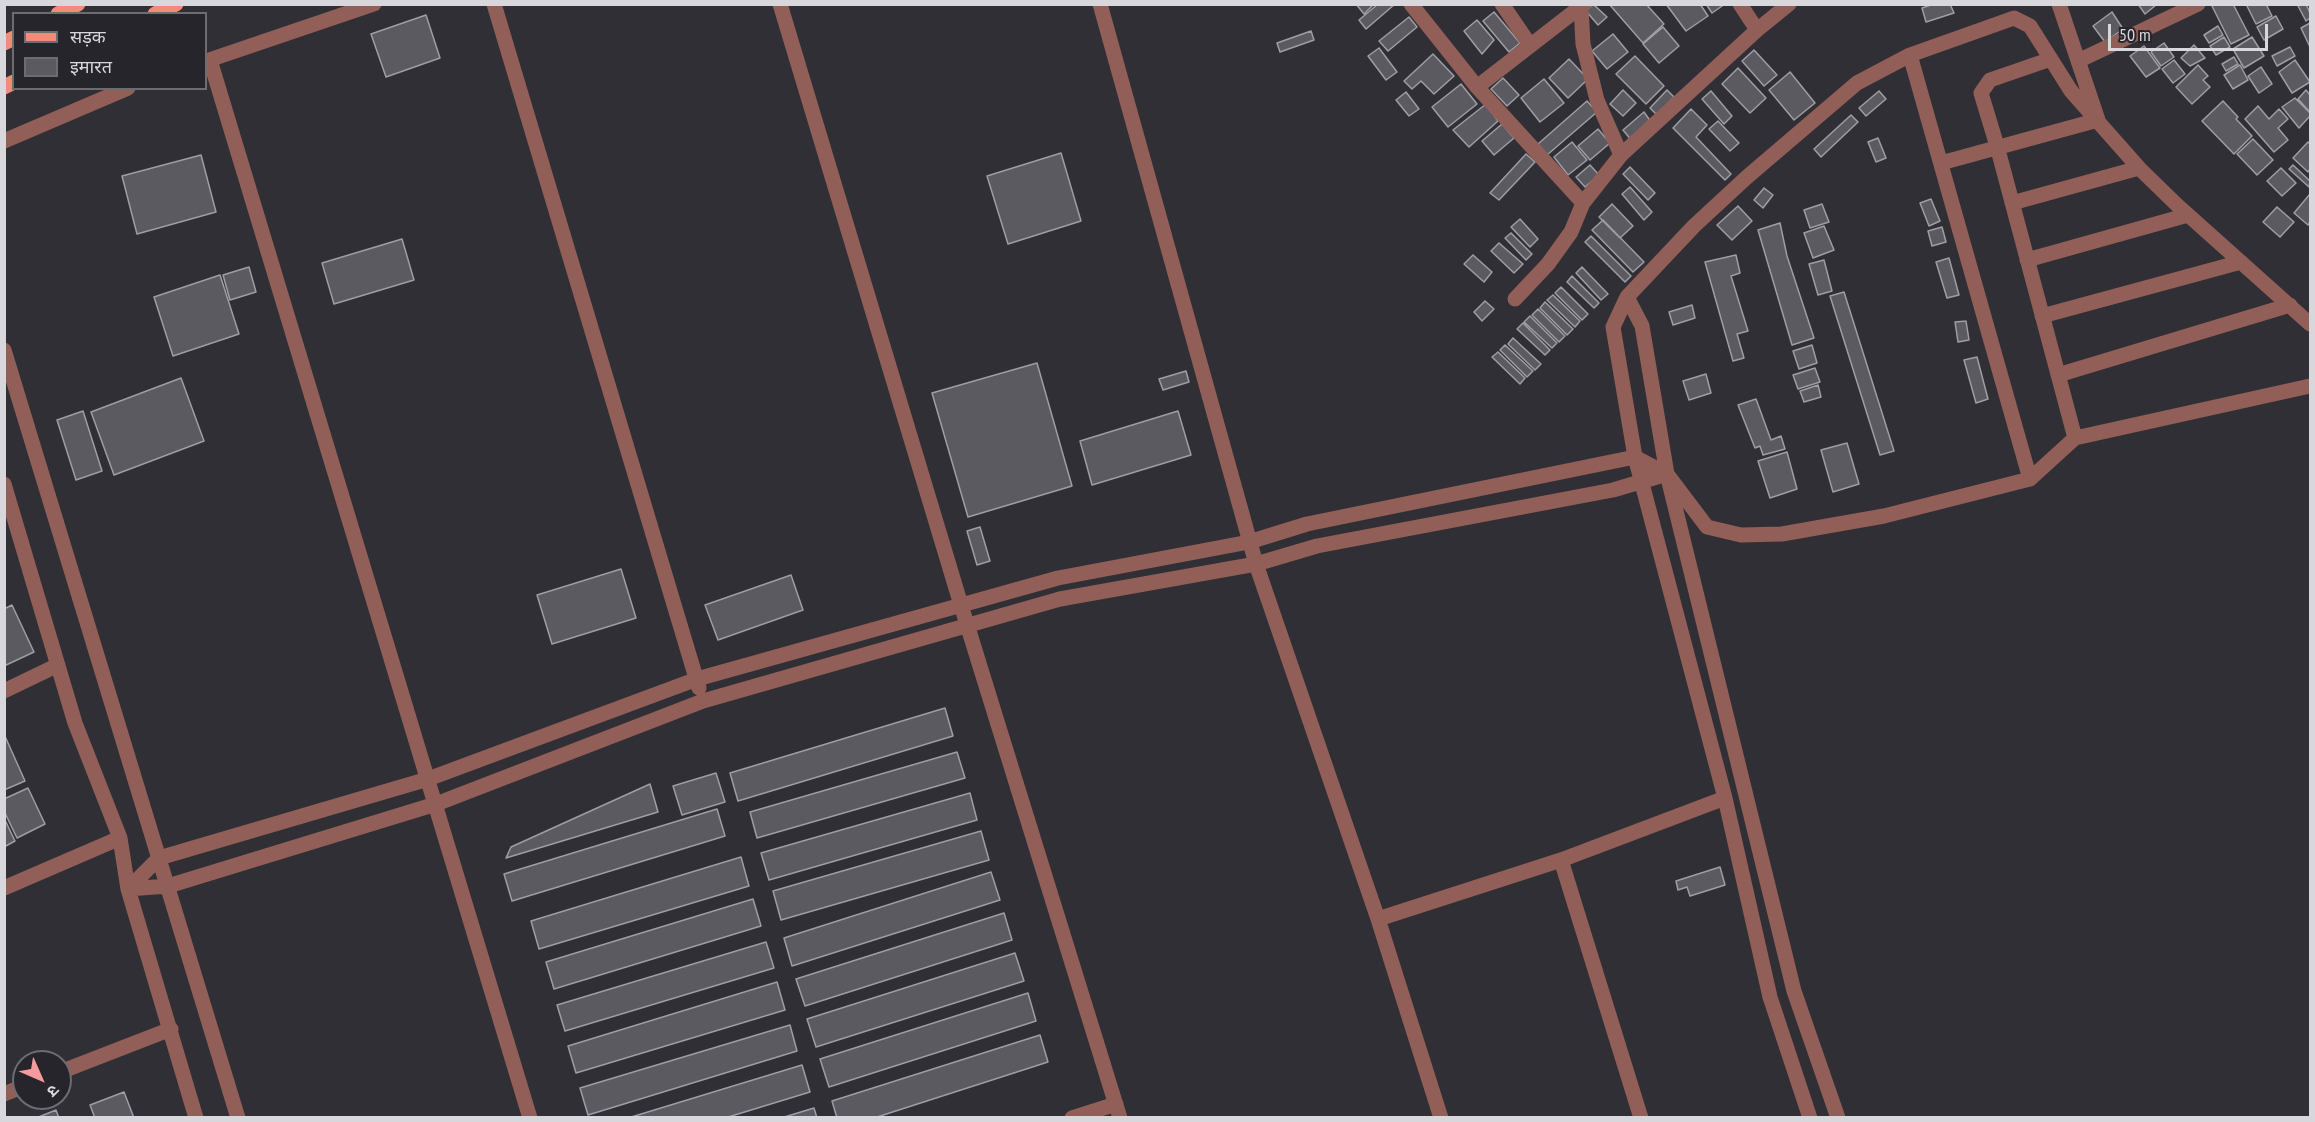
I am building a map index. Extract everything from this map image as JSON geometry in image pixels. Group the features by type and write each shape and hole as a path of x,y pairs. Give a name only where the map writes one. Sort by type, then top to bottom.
{"main road":[{"path":"62,12 78,4"},
{"path":"159,12 176,4"}],"street":[{"path":"374,4 208,61 530,1118"},
{"path":"494,4 704,701"},
{"path":"780,4 967,625 1118,1111 1072,1118"},
{"path":"1100,4 1256,564 1378,919 1441,1118"},
{"path":"1411,4 1477,87 1583,203"},
{"path":"1502,4 1530,45"},
{"path":"1740,4 1757,30"},
{"path":"1515,299 1548,264 1571,232 1583,203 1621,155 1757,30 1789,4"},
{"path":"2059,4 2098,120"},
{"path":"2078,61 2198,4"},
{"path":"1477,87 1582,6"},
{"path":"1582,6 1583,44 1597,100 1621,155"},
{"path":"1810,1118 1770,997 1725,798 1635,457 1613,327 1627,297 1694,226 1857,83 1910,55 2014,18 2030,26 2071,90 2139,168 2310,324"},
{"path":"1910,55 2030,479"},
{"path":"2051,59 1989,80 1981,93 2075,438"},
{"path":"4,141 123,90"},
{"path":"1941,164 1997,146 2098,120"},
{"path":"2012,203 2139,168"},
{"path":"2027,260 2188,215"},
{"path":"2042,316 2241,262"},
{"path":"1627,297 1642,326 1667,474 1794,991 1838,1118"},
{"path":"2058,375 2290,305"},
{"path":"4,350 238,1118"},
{"path":"128,889 159,858 428,779 697,679 1058,578 1250,542 1307,524 1635,457 1667,474 1707,527 1741,535 1782,534 1884,516 2030,479 2075,438 2310,386"},
{"path":"128,889 168,886 436,804 704,701 1060,599 1256,564 1317,546 1613,490 1667,474"},
{"path":"4,484 7,501 75,723 120,838 128,889 196,1118"},
{"path":"4,691 58,665"},
{"path":"1378,919 1561,860 1725,798"},
{"path":"4,888 120,838"},
{"path":"1561,860 1641,1118"},
{"path":"72,1067 171,1029"}],"building":[{"path":"1356,4 1374,4 1364,14"},
{"path":"1378,4 1395,4 1366,29 1359,20"},
{"path":"1593,4 1607,17 1598,25 1586,11"},
{"path":"1609,4 1646,4 1664,24 1643,43"},
{"path":"1666,4 1700,4 1708,16 1686,31"},
{"path":"1706,4 1725,4 1712,13"},
{"path":"1934,4 1950,4 1954,13 1926,22 1922,8"},
{"path":"2138,4 2155,4 2156,5 2145,14"},
{"path":"2211,4 2233,4 2249,35 2231,44"},
{"path":"2266,4 2272,16 2256,24 2247,6"},
{"path":"2297,4 2306,4 2310,18 2306,21"},
{"path":"1494,12 1520,43 1509,52 1483,21"},
{"path":"2112,12 2123,29 2105,42 2093,26"},
{"path":"426,15 440,58 386,77 371,34"},
{"path":"2276,16 2283,29 2264,40 2257,27"},
{"path":"1409,17 1417,27 1388,51 1379,41"},
{"path":"1477,20 1494,40 1482,54 1464,31"},
{"path":"2310,23 2310,47 2301,28"},
{"path":"2218,26 2223,35 2209,43 2204,35"},
{"path":"1663,27 1679,46 1659,63 1643,44"},
{"path":"1311,31 1314,40 1280,52 1277,43"},
{"path":"1613,34 1628,52 1607,69 1592,51"},
{"path":"2224,37 2230,47 2216,55 2210,46"},
{"path":"2252,37 2264,56 2244,68 2233,49"},
{"path":"2164,43 2174,57 2161,66 2151,52"},
{"path":"2194,45 2205,58 2190,66 2181,58"},
{"path":"2144,46 2160,68 2146,77 2130,56"},
{"path":"2290,47 2295,56 2277,66 2272,56"},
{"path":"1379,48 1397,72 1386,80 1368,56"},
{"path":"1754,50 1777,75 1764,86 1742,61"},
{"path":"1433,54 1454,76 1434,94 1421,81 1412,89 1404,81"},
{"path":"1635,56 1664,86 1646,104 1616,74"},
{"path":"2234,57 2238,64 2226,71 2222,64"},
{"path":"1569,59 1588,79 1568,98 1549,78"},
{"path":"2174,60 2185,74 2173,83 2162,69"},
{"path":"2295,60 2310,82 2292,93 2279,72"},
{"path":"2198,65 2208,76 2203,80 2210,87 2192,104 2176,87"},
{"path":"2240,65 2248,80 2233,89 2224,75"},
{"path":"2261,67 2272,84 2259,93 2248,76"},
{"path":"1738,68 1766,98 1750,113 1722,84"},
{"path":"1790,72 1815,103 1794,120 1769,90"},
{"path":"1503,78 1519,95 1507,106 1491,89"},
{"path":"1544,79 1564,103 1540,122 1521,98"},
{"path":"1461,84 1477,104 1448,127 1432,107"},
{"path":"1623,90 1636,103 1623,116 1610,104"},
{"path":"1667,90 1674,97 1657,115 1650,108"},
{"path":"2306,90 2310,95 2310,112 2298,99"},
{"path":"1711,91 1732,116 1724,124 1702,99"},
{"path":"1879,91 1886,99 1866,116 1859,108"},
{"path":"1406,92 1419,109 1409,116 1396,100"},
{"path":"2295,98 2310,113 2299,128 2282,107"},
{"path":"1587,101 1597,112 1547,155 1538,144"},
{"path":"2223,101 2252,136 2234,154 2202,121"},
{"path":"1486,104 1498,121 1469,147 1453,130"},
{"path":"2258,106 2269,119 2279,109 2288,119 2278,128 2288,140 2274,152 2245,119"},
{"path":"1691,109 1707,125 1696,137 1731,174 1725,180 1673,128"},
{"path":"1644,112 1651,122 1632,141 1623,130"},
{"path":"1851,115 1858,122 1821,157 1814,149"},
{"path":"1718,121 1739,143 1730,151 1709,129"},
{"path":"1502,124 1514,138 1494,155 1482,141"},
{"path":"1598,129 1610,143 1590,160 1578,146"},
{"path":"1878,138 1886,158 1876,162 1868,142"},
{"path":"2253,139 2273,160 2257,175 2237,154"},
{"path":"1572,142 1587,160 1568,175 1554,157"},
{"path":"2308,142 2310,144 2310,169 2308,172 2293,158"},
{"path":"1061,153 1081,221 1008,244 987,176"},
{"path":"1526,154 1535,162 1499,200 1490,193"},
{"path":"201,155 216,212 137,234 122,176"},
{"path":"1590,165 1599,175 1585,187 1576,177"},
{"path":"2293,165 2310,181 2309,187 2289,169"},
{"path":"1630,167 1655,193 1648,200 1623,174"},
{"path":"2281,168 2296,183 2282,196 2267,181"},
{"path":"1630,187 1652,212 1644,220 1622,194"},
{"path":"1764,188 1773,195 1763,208 1754,200"},
{"path":"2310,194 2310,222 2308,225 2294,213"},
{"path":"1931,199 1940,221 1929,226 1920,203"},
{"path":"1612,204 1633,226 1620,238 1599,217"},
{"path":"1822,204 1829,222 1810,228 1804,210"},
{"path":"1738,206 1752,221 1732,240 1717,225"},
{"path":"2277,207 2294,222 2280,237 2263,222"},
{"path":"1520,219 1538,239 1530,247 1511,227"},
{"path":"1603,220 1644,262 1633,272 1592,230"},
{"path":"1780,223 1787,256 1814,338 1792,345 1758,230"},
{"path":"1824,226 1834,250 1813,258 1804,233"},
{"path":"1942,227 1946,242 1932,246 1928,231"},
{"path":"1511,233 1532,254 1526,260 1505,238"},
{"path":"1591,236 1631,276 1625,282 1585,242"},
{"path":"402,239 414,280 334,304 322,263"},
{"path":"1499,243 1523,264 1514,273 1491,251"},
{"path":"1473,255 1492,272 1484,282 1464,264"},
{"path":"1736,255 1740,273 1731,276 1748,331 1737,334 1744,358 1733,361 1705,262"},
{"path":"1949,258 1959,295 1947,298 1936,262"},
{"path":"1824,260 1832,291 1818,295 1809,264"},
{"path":"249,267 256,292 230,300 223,275"},
{"path":"1582,267 1608,294 1601,300 1576,273"},
{"path":"220,275 239,334 173,356 154,297"},
{"path":"1572,276 1599,303 1594,308 1567,282"},
{"path":"1561,287 1588,314 1582,320 1555,293"},
{"path":"1844,292 1894,451 1880,455 1830,296"},
{"path":"1553,295 1580,321 1575,327 1547,300"},
{"path":"1485,301 1494,309 1482,321 1474,312"},
{"path":"1545,302 1573,329 1567,335 1540,308"},
{"path":"1692,305 1695,318 1673,325 1669,312"},
{"path":"1538,309 1565,336 1559,342 1532,315"},
{"path":"1530,316 1557,343 1552,348 1524,322"},
{"path":"1966,321 1969,340 1958,342 1955,322"},
{"path":"1523,323 1550,350 1545,355 1517,329"},
{"path":"1513,338 1541,364 1535,370 1508,344"},
{"path":"1505,345 1533,371 1527,377 1500,350"},
{"path":"1812,345 1817,363 1799,369 1793,351"},
{"path":"1498,352 1525,378 1520,384 1492,357"},
{"path":"1977,357 1988,399 1976,403 1964,360"},
{"path":"1037,363 1072,486 968,517 932,393"},
{"path":"1815,368 1820,382 1798,389 1793,375"},
{"path":"1186,371 1189,382 1163,390 1159,379"},
{"path":"1706,374 1711,393 1689,400 1683,381"},
{"path":"181,378 204,441 114,475 91,412"},
{"path":"1818,385 1821,397 1804,402 1800,391"},
{"path":"1756,399 1771,440 1781,436 1785,449 1763,455 1760,446 1755,448 1738,405"},
{"path":"83,411 102,471 76,480 57,420"},
{"path":"1178,411 1191,455 1092,485 1080,441"},
{"path":"1847,443 1859,484 1833,492 1821,450"},
{"path":"1787,452 1797,489 1770,498 1758,461"},
{"path":"980,527 990,561 977,565 967,531"},
{"path":"621,569 636,618 552,644 537,595"},
{"path":"791,575 803,610 718,640 705,605"},
{"path":"12,605 34,652 4,666 4,609"},
{"path":"945,708 953,736 738,801 730,773"},
{"path":"4,734 25,781 4,790"},
{"path":"957,752 965,778 757,838 750,812"},
{"path":"716,773 725,802 682,815 673,786"},
{"path":"650,784 658,812 506,858 511,847"},
{"path":"28,788 45,824 17,838 4,811 4,799"},
{"path":"970,793 977,820 769,880 761,853"},
{"path":"717,809 725,836 512,901 504,874"},
{"path":"4,818 15,841 4,847"},
{"path":"981,831 989,860 781,920 773,891"},
{"path":"741,857 749,886 539,949 531,921"},
{"path":"1720,867 1725,885 1690,896 1687,887 1678,890 1676,881"},
{"path":"991,872 1000,900 792,966 784,938"},
{"path":"753,899 761,926 554,989 546,962"},
{"path":"1004,913 1012,940 805,1006 796,979"},
{"path":"766,942 774,968 565,1031 557,1005"},
{"path":"1015,953 1024,981 816,1047 807,1019"},
{"path":"777,982 785,1010 576,1073 568,1046"},
{"path":"1028,993 1036,1021 829,1087 820,1059"},
{"path":"790,1025 797,1051 588,1115 580,1088"},
{"path":"1040,1035 1048,1062 874,1118 837,1118 832,1101"},
{"path":"802,1065 810,1092 725,1118 628,1118"},
{"path":"124,1092 134,1118 95,1118 90,1105"},
{"path":"814,1108 817,1118 781,1118"},
{"path":"56,1110 59,1118 36,1118"}]}
